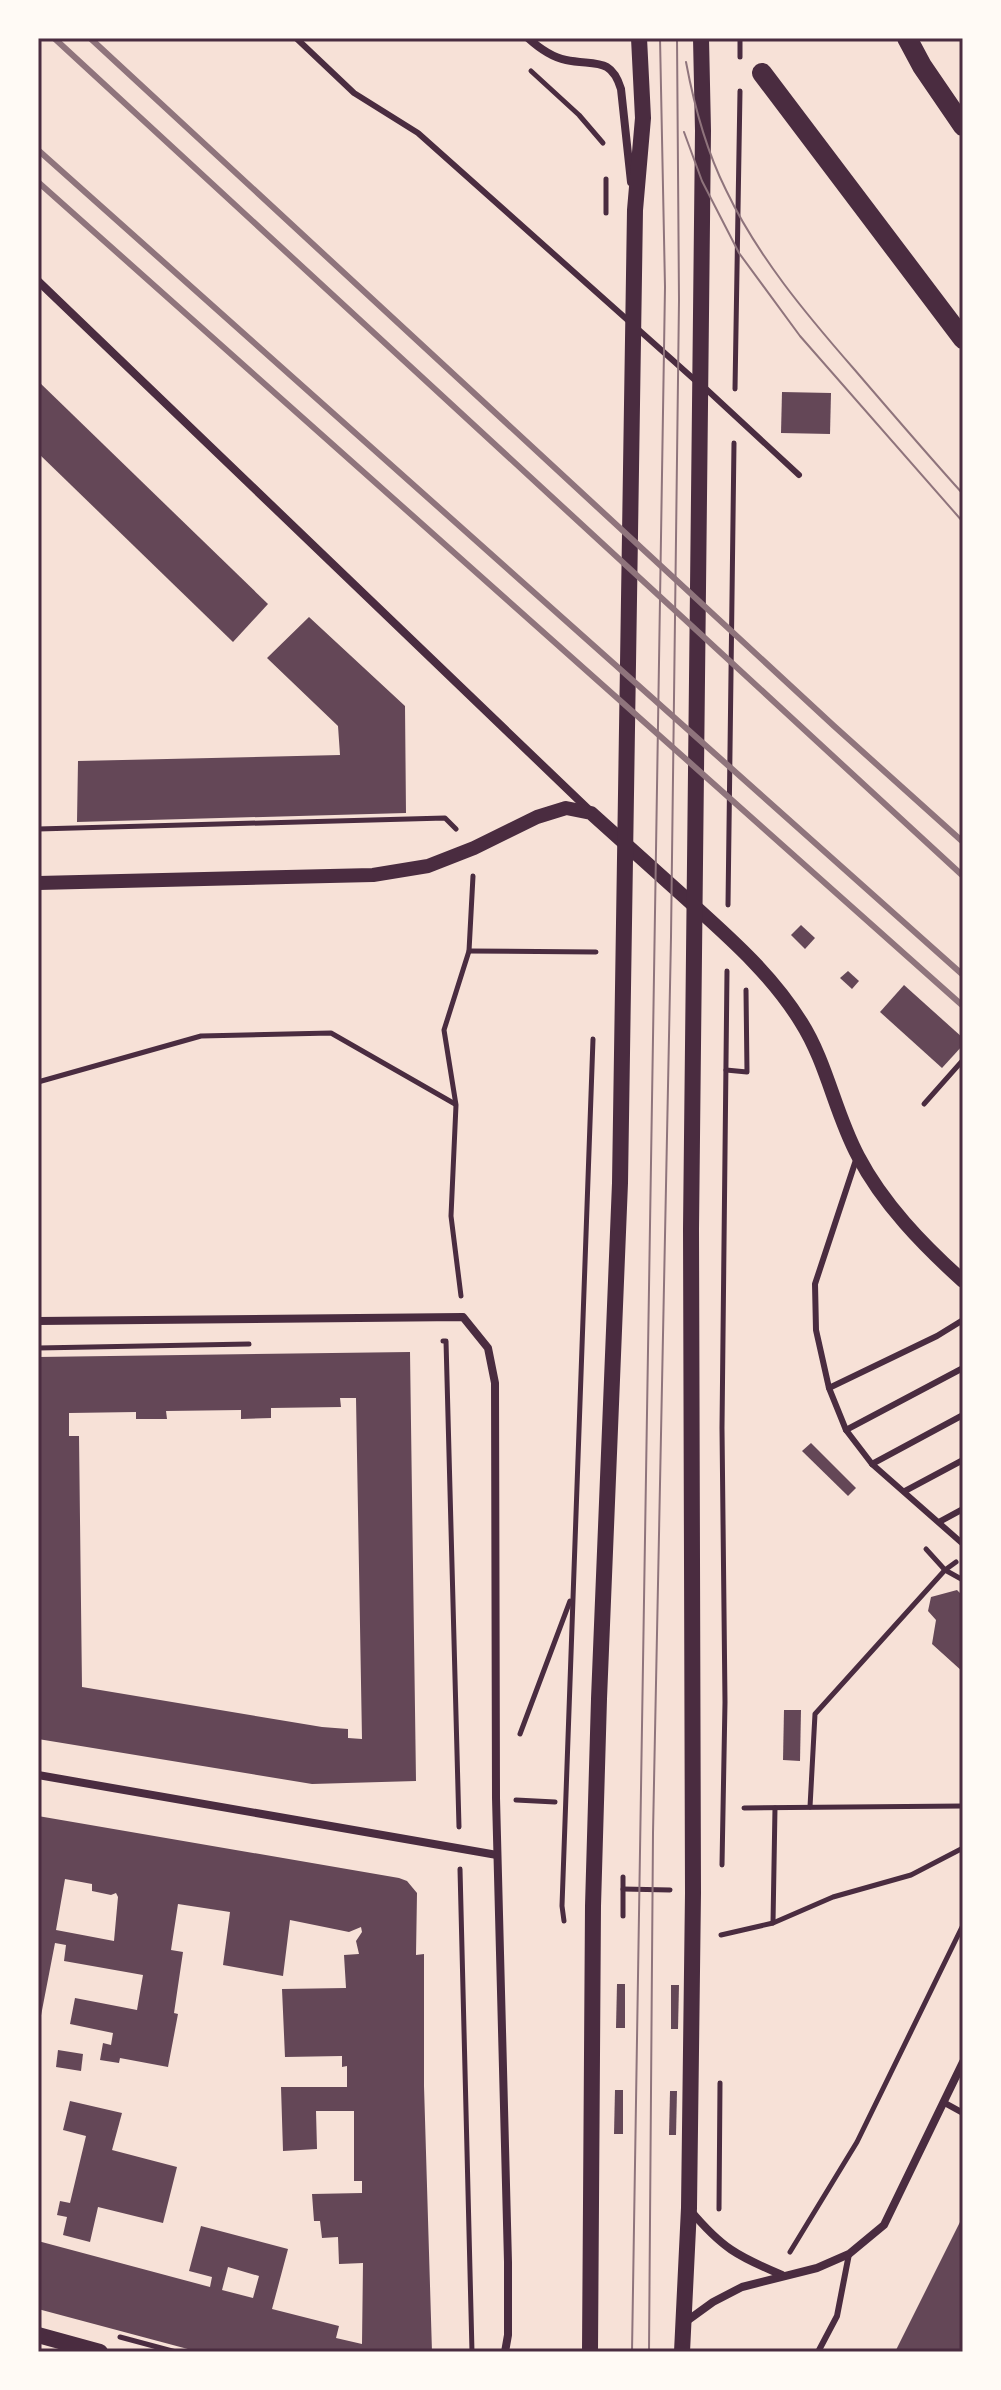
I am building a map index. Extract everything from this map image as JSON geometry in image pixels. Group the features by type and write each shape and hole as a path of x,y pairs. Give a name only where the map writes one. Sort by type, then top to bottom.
{"main road":[{"path":"590,2352 596,1785 620,1183 635,210 643,118 639,38"},
{"path":"682,2352 689,2208 693,1856 691,1229 703,131 701,38"},
{"path":"907,38 963,126"},
{"path":"762,73 963,339"},
{"path":"38,2335 100,2352"}],"street":[{"path":"528,38 551,55 604,64 618,78 635,210"},
{"path":"38,281 591,813 746,953 778,988 803,1024 827,1075 858,1156 925,1248 963,1281"},
{"path":"38,883 373,875 428,866 566,808 591,813"},
{"path":"38,1321 463,1317 488,1348 495,1383 496,1798 508,2262 505,2352"},
{"path":"38,1775 497,1855"},
{"path":"683,2324 713,2302 742,2287 817,2268 849,2254 884,2225 963,2062"},
{"path":"689,2208 716,2240 744,2259 783,2276"}],"lane":[{"path":"296,38 354,93 418,133 799,475"},
{"path":"858,1156 815,1284 816,1330 829,1388 846,1430 872,1464 963,1544"},
{"path":"829,1388 937,1336 963,1320"},
{"path":"846,1430 963,1368"},
{"path":"872,1464 963,1415"},
{"path":"905,1491 963,1460"},
{"path":"939,1522 963,1509"},
{"path":"943,2102 963,2113"},
{"path":"818,2352 837,2316 849,2254"}],"path":[{"path":"740,38 740,68"},
{"path":"521,62 579,115 606,147"},
{"path":"735,397 740,82"},
{"path":"606,171 606,216"},
{"path":"728,909 735,429"},
{"path":"38,829 445,818 474,848 469,951 444,1030 456,1105 451,1216 463,1317"},
{"path":"469,951 596,952 595,967"},
{"path":"722,1876 725,1702 722,1428 728,957"},
{"path":"726,1070 747,1072 747,1005"},
{"path":"562,1906 593,1027"},
{"path":"38,1082 201,1036 331,1033 456,1105"},
{"path":"924,1104 963,1060"},
{"path":"431,1341 446,1341 472,2352"},
{"path":"38,1348 258,1344"},
{"path":"926,1549 945,1570 963,1580"},
{"path":"810,1807 815,1714 945,1570 963,1556"},
{"path":"518,1740 571,1597"},
{"path":"496,1798 555,1802"},
{"path":"744,1808 963,1806"},
{"path":"773,1923 775,1808"},
{"path":"721,1920 721,1935 773,1923 833,1897 911,1875 963,1848"},
{"path":"623,1864 623,1916"},
{"path":"623,1889 672,1890"},
{"path":"783,2276 791,2246 857,2142 963,1925"}],"building":[{"path":"38,381 268,604 233,642 38,453"},
{"path":"782,392 831,393 830,434 781,433"},
{"path":"309,617 405,706 406,813 77,822 78,761 340,755 338,726 267,658"},
{"path":"801,925 815,938 805,949 791,935"},
{"path":"848,971 859,981 852,989 840,978"},
{"path":"904,985 963,1038 963,1045 942,1068 880,1012"},
{"path":"410,1352 416,1781 312,1784 38,1739 38,1357","holes":["340,1398 356,1398 362,1739 348,1738 348,1729 82,1687 79,1436 69,1436 69,1413 136,1412 136,1419 167,1419 166,1411 241,1410 241,1419 271,1418 271,1408 341,1407"]},
{"path":"811,1443 856,1488 848,1496 802,1451"},
{"path":"957,1590 963,1596 963,1672 932,1644 936,1620 928,1611 931,1597"},
{"path":"784,1710 801,1710 800,1761 783,1760"},
{"path":"38,1816 407,1881 417,1893 416,1955 424,1954 424,2086 432,2352 199,2352 38,2309 38,2241 210,2287 212,2277 189,2271 201,2226 288,2249 272,2309 339,2326 336,2338 362,2344 363,2263 339,2264 338,2237 322,2238 320,2221 314,2221 312,2194 362,2193 362,2181 354,2181 354,2111 316,2111 317,2149 283,2151 281,2087 347,2087 347,2066 342,2067 342,2056 285,2057 282,1989 346,1988 344,1955 359,1954 356,1941 362,1932 361,1927 349,1932 290,1920 283,1976 223,1965 230,1912 178,1904 171,1950 183,1952 174,2013 178,2014 168,2067 120,2058 119,2063 100,2060 103,2043 111,2045 113,2033 70,2024 75,1998 137,2010 143,1975 64,1961 66,1945 55,1943 38,2031","holes":["65,1879 92,1884 92,1891 111,1895 116,1893 114,1941 56,1930","228,2267 259,2276 253,2298 222,2290"]},
{"path":"617,1984 625,1984 625,2028 616,2028"},
{"path":"671,1985 679,1985 678,2029 671,2029"},
{"path":"58,2050 83,2054 81,2071 56,2067"},
{"path":"615,2090 623,2090 623,2134 614,2134"},
{"path":"670,2091 677,2091 676,2135 669,2135"},
{"path":"70,2101 122,2113 112,2150 177,2167 163,2223 98,2207 90,2242 63,2235 67,2217 57,2215 60,2201 70,2203 86,2136 63,2130"},
{"path":"963,2216 963,2352 895,2352"}],"tram line":[{"path":"632,2352 665,287 660,38"},
{"path":"649,2352 653,1833 671,937 679,300 677,38"},
{"path":"686,62 712,159 753,238 818,327 963,494"},
{"path":"684,132 702,181 739,253 800,336 963,522"}],"railway":[{"path":"54,38 963,876"},
{"path":"90,38 963,842"},
{"path":"38,150 963,975"},
{"path":"38,182 963,1006"}]}
